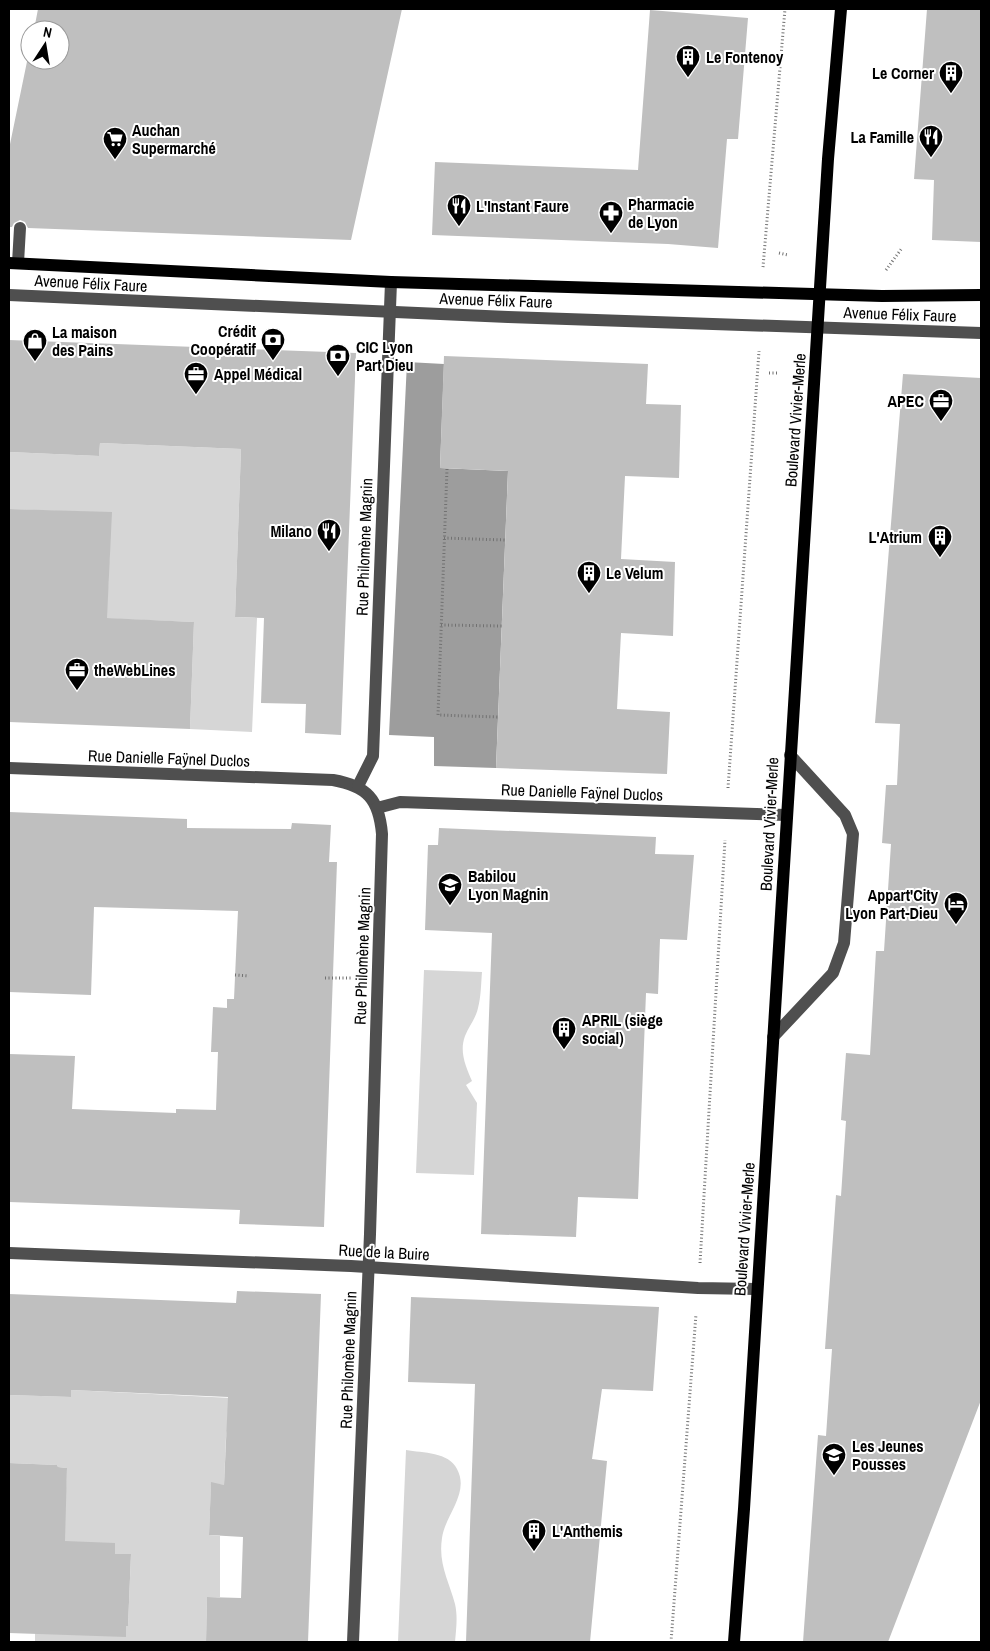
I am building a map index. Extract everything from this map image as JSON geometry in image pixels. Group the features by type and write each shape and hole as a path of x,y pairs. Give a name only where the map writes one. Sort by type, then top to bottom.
{"main road":[{"name":"Boulevard Vivier-Merle","path":"734,1642 744,1509 756,1289 828,160 841,9"},
{"name":"Avenue Félix Faure","path":"13,263 391,282 820,295 981,295"}],"street":[{"path":"13,263 20,228"},
{"name":"Rue Philomène Magnin","path":"353,1642 368,1266 382,834 381,818 377,808 370,796 358,786 373,756 391,282"},
{"name":"Avenue Félix Faure","path":"9,296 390,313 981,333"},
{"path":"773,1037 833,974 844,942 853,834 845,815 790,755"},
{"name":"Rue Danielle Faÿnel Duclos","path":"9,768 333,780 358,786"},
{"name":"Rue Danielle Faÿnel Duclos","path":"377,808 400,802 786,815"},
{"name":"Rue de la Buire","path":"9,1253 368,1266 698,1288 756,1289"}],"path":[{"path":"761,292 785,9"},
{"path":"779,253 788,255"},
{"path":"759,350 760,327"},
{"path":"769,373 778,373"},
{"path":"447,469 438,715 498,717"},
{"path":"444,538 505,540"},
{"path":"441,625 502,626"},
{"path":"235,976 249,976"},
{"path":"325,978 337,978"},
{"path":"671,1642 698,1288"}],"shaded area":[{"path":"407,362 444,364 440,468 508,471 496,768 434,766 434,737 389,735"},
{"path":"100,443 241,449 235,617 257,618 252,732 190,729 194,622 96,618 108,588 111,513 9,509 9,452 99,456"},
{"path":"424,970 482,972 478,1008 463,1042 464,1059 472,1081 466,1085 477,1103 474,1175 416,1173"},
{"path":"71,1390 232,1398 226,1437 224,1485 211,1484 209,1535 220,1536 220,1597 207,1597 206,1642 35,1642 35,1629 126,1636 126,1626 128,1626 131,1555 63,1552 67,1468 58,1467 57,1465 9,1463 9,1395 71,1397"},
{"path":"406,1450 435,1454 448,1459 457,1469 460,1478 461,1487 459,1495 444,1529 441,1547 443,1564 456,1609 455,1642 398,1642"}],"building":[{"path":"38,9 402,9 351,240 28,228 25,222 20,220 14,223 12,227 9,227 9,149 25,70 70,70 70,20 36,20"},
{"name":"Le Corner","path":"927,9 981,9 981,242 932,240 934,180 914,179"},
{"path":"650,10 748,18 738,139 727,139 718,248 668,244 432,235 435,162 638,170"},
{"path":"9,340 356,353 341,735 305,733 306,704 261,703 264,618 235,617 241,449 100,443 99,456 9,452"},
{"name":"Le Velum","path":"444,356 648,364 646,404 681,405 679,478 625,476 621,559 675,562 673,636 621,633 617,709 670,712 667,774 496,768 508,471 440,468"},
{"path":"903,374 981,378 981,1400 888,1642 803,1642 818,1435 826,1436 832,1349 825,1349 836,1195 841,1196 846,1121 841,1120 846,1053 870,1055 876,951 884,951 891,844 882,843 886,785 897,785 900,724 875,723"},
{"path":"9,509 112,512 107,618 194,622 190,729 9,722"},
{"path":"9,812 187,819 187,828 291,829 292,823 331,825 329,862 337,862 324,1227 239,1224 240,1210 9,1202 9,1054 75,1056 72,1109 176,1113 176,1109 216,1110 218,1052 211,1052 213,1007 227,1008 227,999 234,999 238,911 94,907 91,995 9,992"},
{"name":"APRIL (siège social)","path":"439,828 656,837 655,854 694,855 687,940 660,939 658,994 646,993 638,1199 578,1197 576,1237 481,1234 492,933 425,930 428,845 438,845"},
{"path":"237,1291 321,1294 308,1642 206,1642 207,1597 241,1598 243,1537 209,1535 211,1482 224,1485 228,1397 71,1390 71,1397 9,1395 9,1294 236,1303"},
{"name":"L'Anthemis","path":"411,1297 659,1307 653,1391 602,1389 592,1459 607,1461 590,1642 466,1642 475,1384 408,1382"},
{"path":"9,1463 57,1465 58,1467 67,1468 65,1541 115,1543 115,1554 131,1554 126,1637 9,1633"}],"place":[{"name":"Le Fontenoy","path":"688,78"},
{"name":"Le Corner","path":"951,94"},
{"name":"La Famille","path":"931,158"},
{"name":"Auchan Supermarché","path":"115,160"},
{"name":"L'Instant Faure","path":"459,227"},
{"name":"Pharmacie de Lyon","path":"611,234"},
{"name":"Crédit Coopératif","path":"273,361"},
{"name":"La maison des Pains","path":"35,362"},
{"name":"CIC Lyon Part Dieu","path":"338,377"},
{"name":"Appel Médical","path":"196,395"},
{"name":"APEC","path":"941,422"},
{"name":"Milano","path":"329,552"},
{"name":"L'Atrium","path":"940,558"},
{"name":"Le Velum","path":"589,594"},
{"name":"theWebLines","path":"77,691"},
{"name":"Babilou Lyon Magnin","path":"450,906"},
{"name":"Appart'City Lyon Part-Dieu","path":"956,925"},
{"name":"APRIL (siège social)","path":"564,1050"},
{"name":"Les Jeunes Pousses","path":"834,1476"},
{"name":"L'Anthemis","path":"534,1552"}]}
